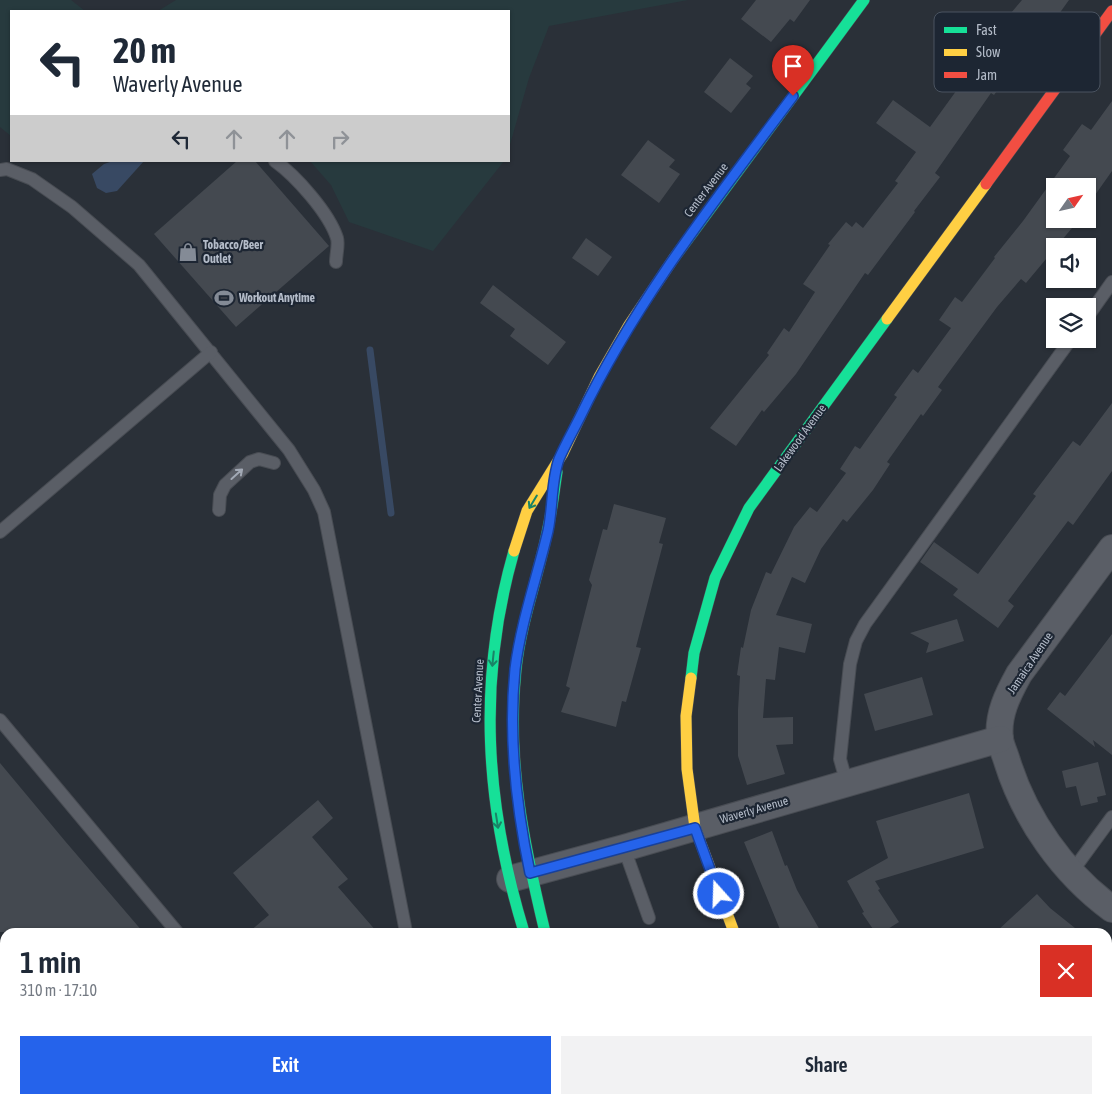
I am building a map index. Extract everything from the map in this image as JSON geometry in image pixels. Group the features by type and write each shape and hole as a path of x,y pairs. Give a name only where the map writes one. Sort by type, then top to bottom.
{"street":[{"name":"Center Avenue","path":"543,928 519,876 496,819 491,778 490,696 496,631 524,518 559,461 602,371 682,247 864,0"},
{"name":"Lakewood Avenue","path":"1100,27 1112,11"},
{"name":"Lakewood Avenue","path":"732,928 695,828 687,769 686,716 694,653 715,578 749,508 1053,92"},
{"name":"Center Avenue","path":"524,928 519,876 512,729 516,668 529,601 548,529 559,461"},
{"name":"Jamaica Avenue","path":"1112,548 1020,674 1007,695 1000,717 1000,739 1012,779 1035,824 1071,873 1112,909"},
{"name":"Waverly Avenue","path":"519,876 695,828 1000,739"}],"lane":[{"path":"275,162 309,194 329,220 337,239 336,262"},
{"path":"0,170 7,169 32,179 105,233 139,265 289,450 314,490 324,512 405,928"},
{"path":"1096,305 1112,282"},
{"path":"847,784 840,759 850,664 856,641 865,624 1064,348"},
{"path":"0,532 211,352"},
{"path":"219,510 220,495 225,484 250,462 259,459 274,463"},
{"path":"0,720 174,928"},
{"path":"1071,873 1112,817"},
{"path":"624,848 649,918"}],"green space":[{"path":"0,0 71,0 84,10 10,10 10,135 0,127"},
{"path":"176,0 688,0 549,26 529,78 510,144 510,10 160,10"},
{"path":"311,162 503,162 433,251 349,222 331,185"}],"water":[{"path":"110,162 143,162 117,191 106,193 97,188 92,174 104,164"}],"building":[{"path":"756,0 810,0 794,22 790,19 771,42 741,19"},
{"path":"1022,0 1069,0 1060,12 1012,12"},
{"path":"730,58 753,76 746,84 751,88 731,113 704,92"},
{"path":"955,92 996,92 994,95 991,93 935,173 940,177 868,275 865,273 796,374 764,412 762,410 736,446 710,428 769,355 767,353 784,328 789,332 815,292 803,284 830,245 828,244 846,222 852,227 856,222 863,228 898,183 895,181 916,152 876,123 893,100 930,127"},
{"path":"1112,101 1112,171 1096,194 1096,178 1054,178 1070,156 1063,150 1082,124 1091,130"},
{"path":"648,140 675,160 669,167 680,174 659,203 621,175"},
{"path":"236,162 256,162 329,246 236,327 154,234"},
{"path":"1046,189 1046,228 1072,228 1064,238 1046,238 1046,259 1026,283 1021,279 997,307 938,387 942,390 923,416 921,414 887,462 890,464 873,490 847,522 843,519 821,549 805,583 792,577 776,615 812,624 805,653 779,647 775,680 766,679 763,718 793,717 793,744 776,745 785,774 747,785 738,756 740,676 737,675 741,647 743,648 751,610 766,572 771,574 794,527 810,507 817,512 846,473 840,469 855,446 860,449 897,397 894,395 913,369 918,373 951,328 939,320 955,297 962,302 994,257"},
{"path":"586,238 612,257 598,276 572,258"},
{"path":"493,285 566,342 548,365 510,336 515,329 480,303"},
{"path":"1112,403 1112,471 1073,525 1068,521 1008,601 1014,606 998,628 953,595 958,589 920,562 934,542 978,574 1036,496 1033,494 1073,441 1080,446"},
{"path":"614,504 666,518 659,543 663,544 636,647 641,648 626,702 622,701 616,727 561,712 570,688 566,686 592,585 589,580 603,529 607,530"},
{"path":"957,619 964,641 926,653 929,643 910,633"},
{"path":"1112,634 1112,755 1093,740 1095,747 1047,709 1060,692 1065,696"},
{"path":"922,677 933,715 875,731 864,694"},
{"path":"1098,762 1106,795 1097,797 1098,802 1081,806 1076,786 1066,788 1062,771"},
{"path":"0,763 140,928 0,928"},
{"path":"969,793 984,848 875,881 880,889 878,890 899,922 889,928 872,928 862,913 864,912 847,881 888,858 876,821"},
{"path":"318,800 333,818 312,837 348,879 338,887 374,928 254,928 269,915 233,873"},
{"path":"772,831 785,866 787,865 797,890 819,928 779,928 744,842"},
{"path":"1037,894 1050,908 1075,928 1000,928"}],"waterway":[{"path":"370,350 391,513"}],"traffic: fast":[{"path":"674,258 864,0"},
{"path":"691,678 694,653 715,578 749,508 887,319"},
{"path":"544,928 524,834 515,769 513,736 518,651 551,514 557,472"},
{"path":"514,551 502,599 494,647 490,742 501,837 523,928"}],"traffic: slow":[{"path":"887,319 986,184"},
{"path":"514,551 527,511 563,453 599,377 629,325 674,258"},
{"path":"691,678 686,716 687,769 695,828 732,928"}],"traffic: jam":[{"path":"1100,27 1112,11"},
{"path":"986,184 1053,92"}],"place":[{"name":"Tobacco/Beer Outlet","path":"188,252"},
{"name":"Workout Anytime","path":"224,298"}],"route":[{"path":"719,894 695,828 530,873 516,788 512,729 516,668 529,601 548,529 559,461 598,379 687,239 793,96"}]}
